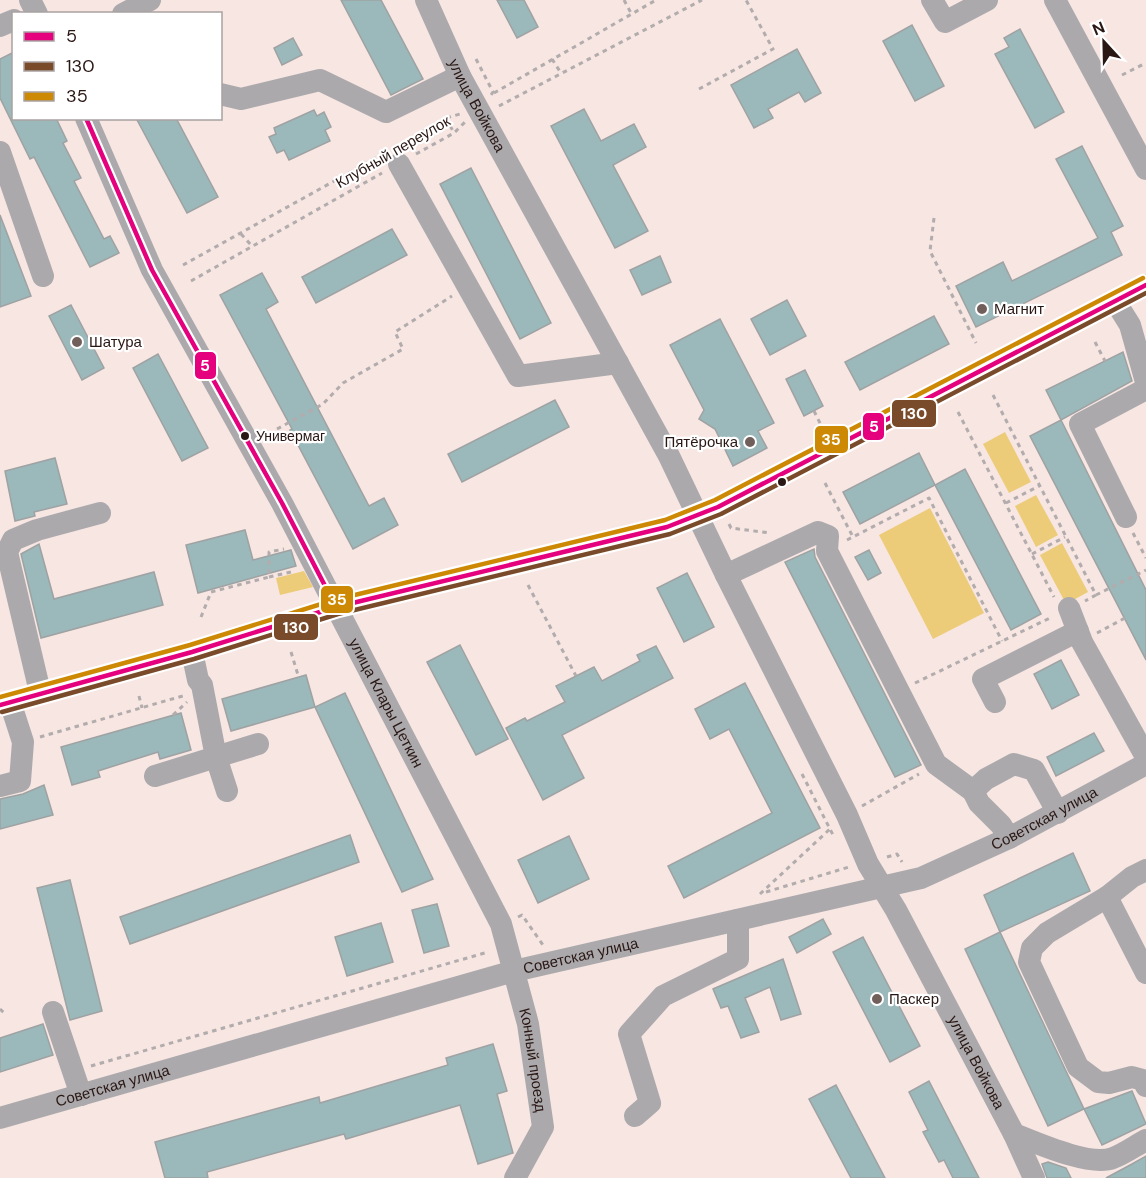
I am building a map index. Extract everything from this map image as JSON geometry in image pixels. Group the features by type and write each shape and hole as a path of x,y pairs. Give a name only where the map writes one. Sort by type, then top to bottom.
{"street":[{"name":"улица Войкова","path":"426,0 460,76 491,102 618,363 669,456 847,815 868,864 883,887 1014,1134 1034,1178"},
{"path":"932,0 945,22 987,0"},
{"path":"1055,0 1146,170"},
{"path":"222,94 241,99 320,80 386,112 460,76"},
{"name":"улица Клары Цеткин","path":"87,120 152,270 282,503 501,924 514,971"},
{"path":"0,153 43,276"},
{"path":"393,155 466,288 518,376 618,363"},
{"path":"0,786 20,781 23,742 5,703 192,652 336,607 667,527 718,507 1146,285"},
{"path":"1115,301 1130,325 1146,382"},
{"path":"1126,517 1080,424 1146,389"},
{"path":"40,692 7,552 13,540 37,530 100,513"},
{"path":"726,575 818,532 828,536 827,550 936,764 973,791 979,803 1001,825 1009,838"},
{"path":"1065,610 1146,757"},
{"path":"995,702 983,679 1080,636"},
{"path":"192,652 198,680 202,685 216,757 226,791"},
{"path":"155,776 258,744"},
{"path":"973,791 987,779 1014,764 1034,770 1058,813"},
{"name":"Советская улица","path":"0,1118 514,971 921,878 1009,838 1146,764"},
{"path":"1146,870 1132,877 1107,897 1047,933 1032,948 1029,962 1078,1066 1098,1082 1109,1083 1132,1077 1143,1080 1146,1086"},
{"path":"1107,897 1146,973"},
{"path":"635,1116 650,1103 629,1034 663,996 738,959 738,920"},
{"name":"Конный проезд","path":"514,971 528,1024 543,1127 515,1178"},
{"path":"53,1012 75,1071 81,1095"},
{"path":"1014,1134 1083,1158 1099,1160 1112,1159 1146,1140"}],"path":[{"path":"624,0 632,13"},
{"path":"183,265 393,155 447,118 491,102 552,59 657,0"},
{"name":"Клубный переулок","path":"191,281 253,246 393,155 454,133 491,102 561,73 702,0"},
{"path":"699,89 773,49 746,0"},
{"path":"552,59 561,73"},
{"path":"1122,75 1146,63"},
{"path":"447,118 454,133"},
{"path":"934,218 930,251 976,344"},
{"path":"241,234 253,246"},
{"path":"277,429 323,404 343,383 403,349 395,332 466,288"},
{"path":"1095,342 1105,361"},
{"path":"993,394 1096,595"},
{"path":"814,411 821,425"},
{"path":"958,412 1032,554 1065,610"},
{"path":"825,483 853,537"},
{"path":"1006,503 1039,486"},
{"path":"827,550 929,498 1002,641"},
{"path":"1032,554 1065,537"},
{"path":"269,577 269,552 286,548"},
{"path":"201,617 211,592 297,570"},
{"path":"899,691 1146,570"},
{"path":"528,585 576,676"},
{"path":"1080,636 1125,618"},
{"path":"291,652 298,675"},
{"path":"23,742 197,692"},
{"path":"139,696 142,708"},
{"path":"749,896 897,854 902,862 908,864"},
{"path":"75,1071 489,951 488,931 522,915 543,945 553,946"},
{"path":"0,1010 4,1012"}],"shaded area":[{"path":"1005,432 1031,482 1009,493 983,444"},
{"path":"1036,495 1058,535 1036,547 1015,506"},
{"path":"930,508 984,613 933,639 879,535"},
{"path":"1062,543 1088,592 1066,604 1040,555"},
{"path":"304,571 313,587 280,595 276,578"}],"building":[{"path":"341,0 381,0 423,79 391,95"},
{"path":"497,0 524,0 538,27 517,38"},
{"path":"912,25 944,86 915,101 883,41"},
{"path":"1020,29 1064,112 1035,128 995,54 1009,47 1004,38"},
{"path":"293,38 302,55 282,65 274,48"},
{"path":"797,49 821,93 805,102 799,92 768,109 773,118 754,128 731,85"},
{"path":"12,53 12,120 57,120 67,141 63,143 81,178 74,181 104,239 110,236 119,253 90,267 34,157 30,159 0,98 0,59"},
{"path":"584,109 601,141 634,124 646,147 613,165 648,231 615,248 551,126"},
{"path":"314,110 317,116 324,112 331,127 325,130 330,141 289,160 284,150 277,153 269,137 276,134 274,128"},
{"path":"137,120 177,120 218,197 187,213"},
{"path":"1082,146 1123,226 1111,232 1122,255 976,327 956,286 1003,262 1012,281 1098,238 1056,159"},
{"path":"471,168 551,323 520,339 440,184"},
{"path":"0,215 31,296 0,307"},
{"path":"392,229 407,255 316,303 302,277"},
{"path":"660,256 671,282 642,295 630,270"},
{"path":"262,273 278,302 266,309 369,506 384,498 398,525 353,549 220,295"},
{"path":"787,300 806,336 770,355 751,319"},
{"name":"Шатура","path":"71,305 104,368 82,380 49,316"},
{"path":"934,316 949,344 860,390 845,362"},
{"path":"720,319 774,423 758,431 767,448 733,466 715,429 699,419 704,410 670,345"},
{"path":"1123,352 1132,381 1061,420 1046,390"},
{"path":"158,354 208,448 182,461 133,368"},
{"path":"805,370 823,406 804,416 786,379"},
{"path":"555,400 569,427 462,482 448,454"},
{"path":"1061,420 1146,590 1146,660 1030,436"},
{"path":"919,453 935,485 860,524 843,492"},
{"path":"55,458 67,504 34,512 35,516 15,521 5,471"},
{"path":"965,469 1041,614 1011,630 935,485"},
{"path":"245,530 253,560 291,550 296,566 198,593 186,545"},
{"path":"39,544 54,599 154,572 163,605 41,638 21,554"},
{"path":"814,549 815,557 921,765 895,777 785,562"},
{"path":"869,550 881,573 868,580 855,557"},
{"path":"687,573 714,627 684,642 657,588"},
{"path":"460,645 508,739 476,755 427,662"},
{"path":"656,646 673,678 562,735 584,778 543,800 506,728 525,718 527,721 565,702 556,686 594,667 602,681 640,661 637,655"},
{"path":"1061,660 1079,695 1052,709 1034,674"},
{"path":"306,675 315,707 231,731 222,699"},
{"path":"745,683 820,828 684,898 668,866 772,813 729,729 710,739 695,709"},
{"path":"345,693 433,879 402,892 315,707"},
{"path":"181,713 191,750 160,759 158,752 98,771 100,777 72,785 61,747"},
{"path":"1094,733 1104,751 1056,776 1047,757"},
{"path":"44,785 53,815 0,829 0,799 23,794"},
{"path":"350,835 359,862 130,944 120,917"},
{"path":"569,836 589,879 538,903 518,860"},
{"path":"1073,853 1090,891 1000,932 984,895"},
{"path":"70,880 102,1011 70,1020 37,888"},
{"path":"437,904 449,946 424,953 412,910"},
{"path":"823,919 831,934 797,953 789,937"},
{"path":"381,923 393,962 347,976 335,937"},
{"path":"1000,932 1084,1109 1048,1126 965,949"},
{"name":"Паскер","path":"863,937 920,1046 890,1062 833,952"},
{"path":"783,959 801,1014 781,1020 770,987 745,998 759,1032 741,1038 728,1006 721,1008 713,989"},
{"path":"43,1024 53,1055 0,1072 0,1038"},
{"path":"493,1044 507,1091 497,1094 513,1153 478,1164 460,1105 346,1139 344,1134 207,1172 208,1178 165,1178 155,1142 319,1097 320,1103 448,1065 446,1058"},
{"path":"929,1081 979,1178 953,1178 944,1160 939,1162 923,1132 928,1130 909,1092"},
{"path":"836,1085 885,1178 851,1178 809,1099"},
{"path":"1132,1091 1146,1124 1102,1145 1084,1109"},
{"path":"1146,1156 1146,1178 1106,1178 1132,1164"},
{"path":"1048,1162 1066,1168 1071,1178 1047,1178 1042,1164"}],"transit line":[{"name":"5","path":"87,120 152,270 282,503 336,607"},
{"name":"35","path":"0,697 190,645 334,600 665,520 715,500 1143,278"},
{"name":"5","path":"0,705 192,652 336,607 667,527 718,507 1146,285"},
{"name":"130","path":"2,712 194,659 338,614 670,534 721,514 1146,293"}],"place":[{"name":"Магнит","path":"982,309"},
{"name":"Шатура","path":"77,342"},
{"name":"Универмаг","path":"245,436"},
{"name":"Пятёрочка","path":"750,442"},
{"name":"Паскер","path":"877,999"}]}
